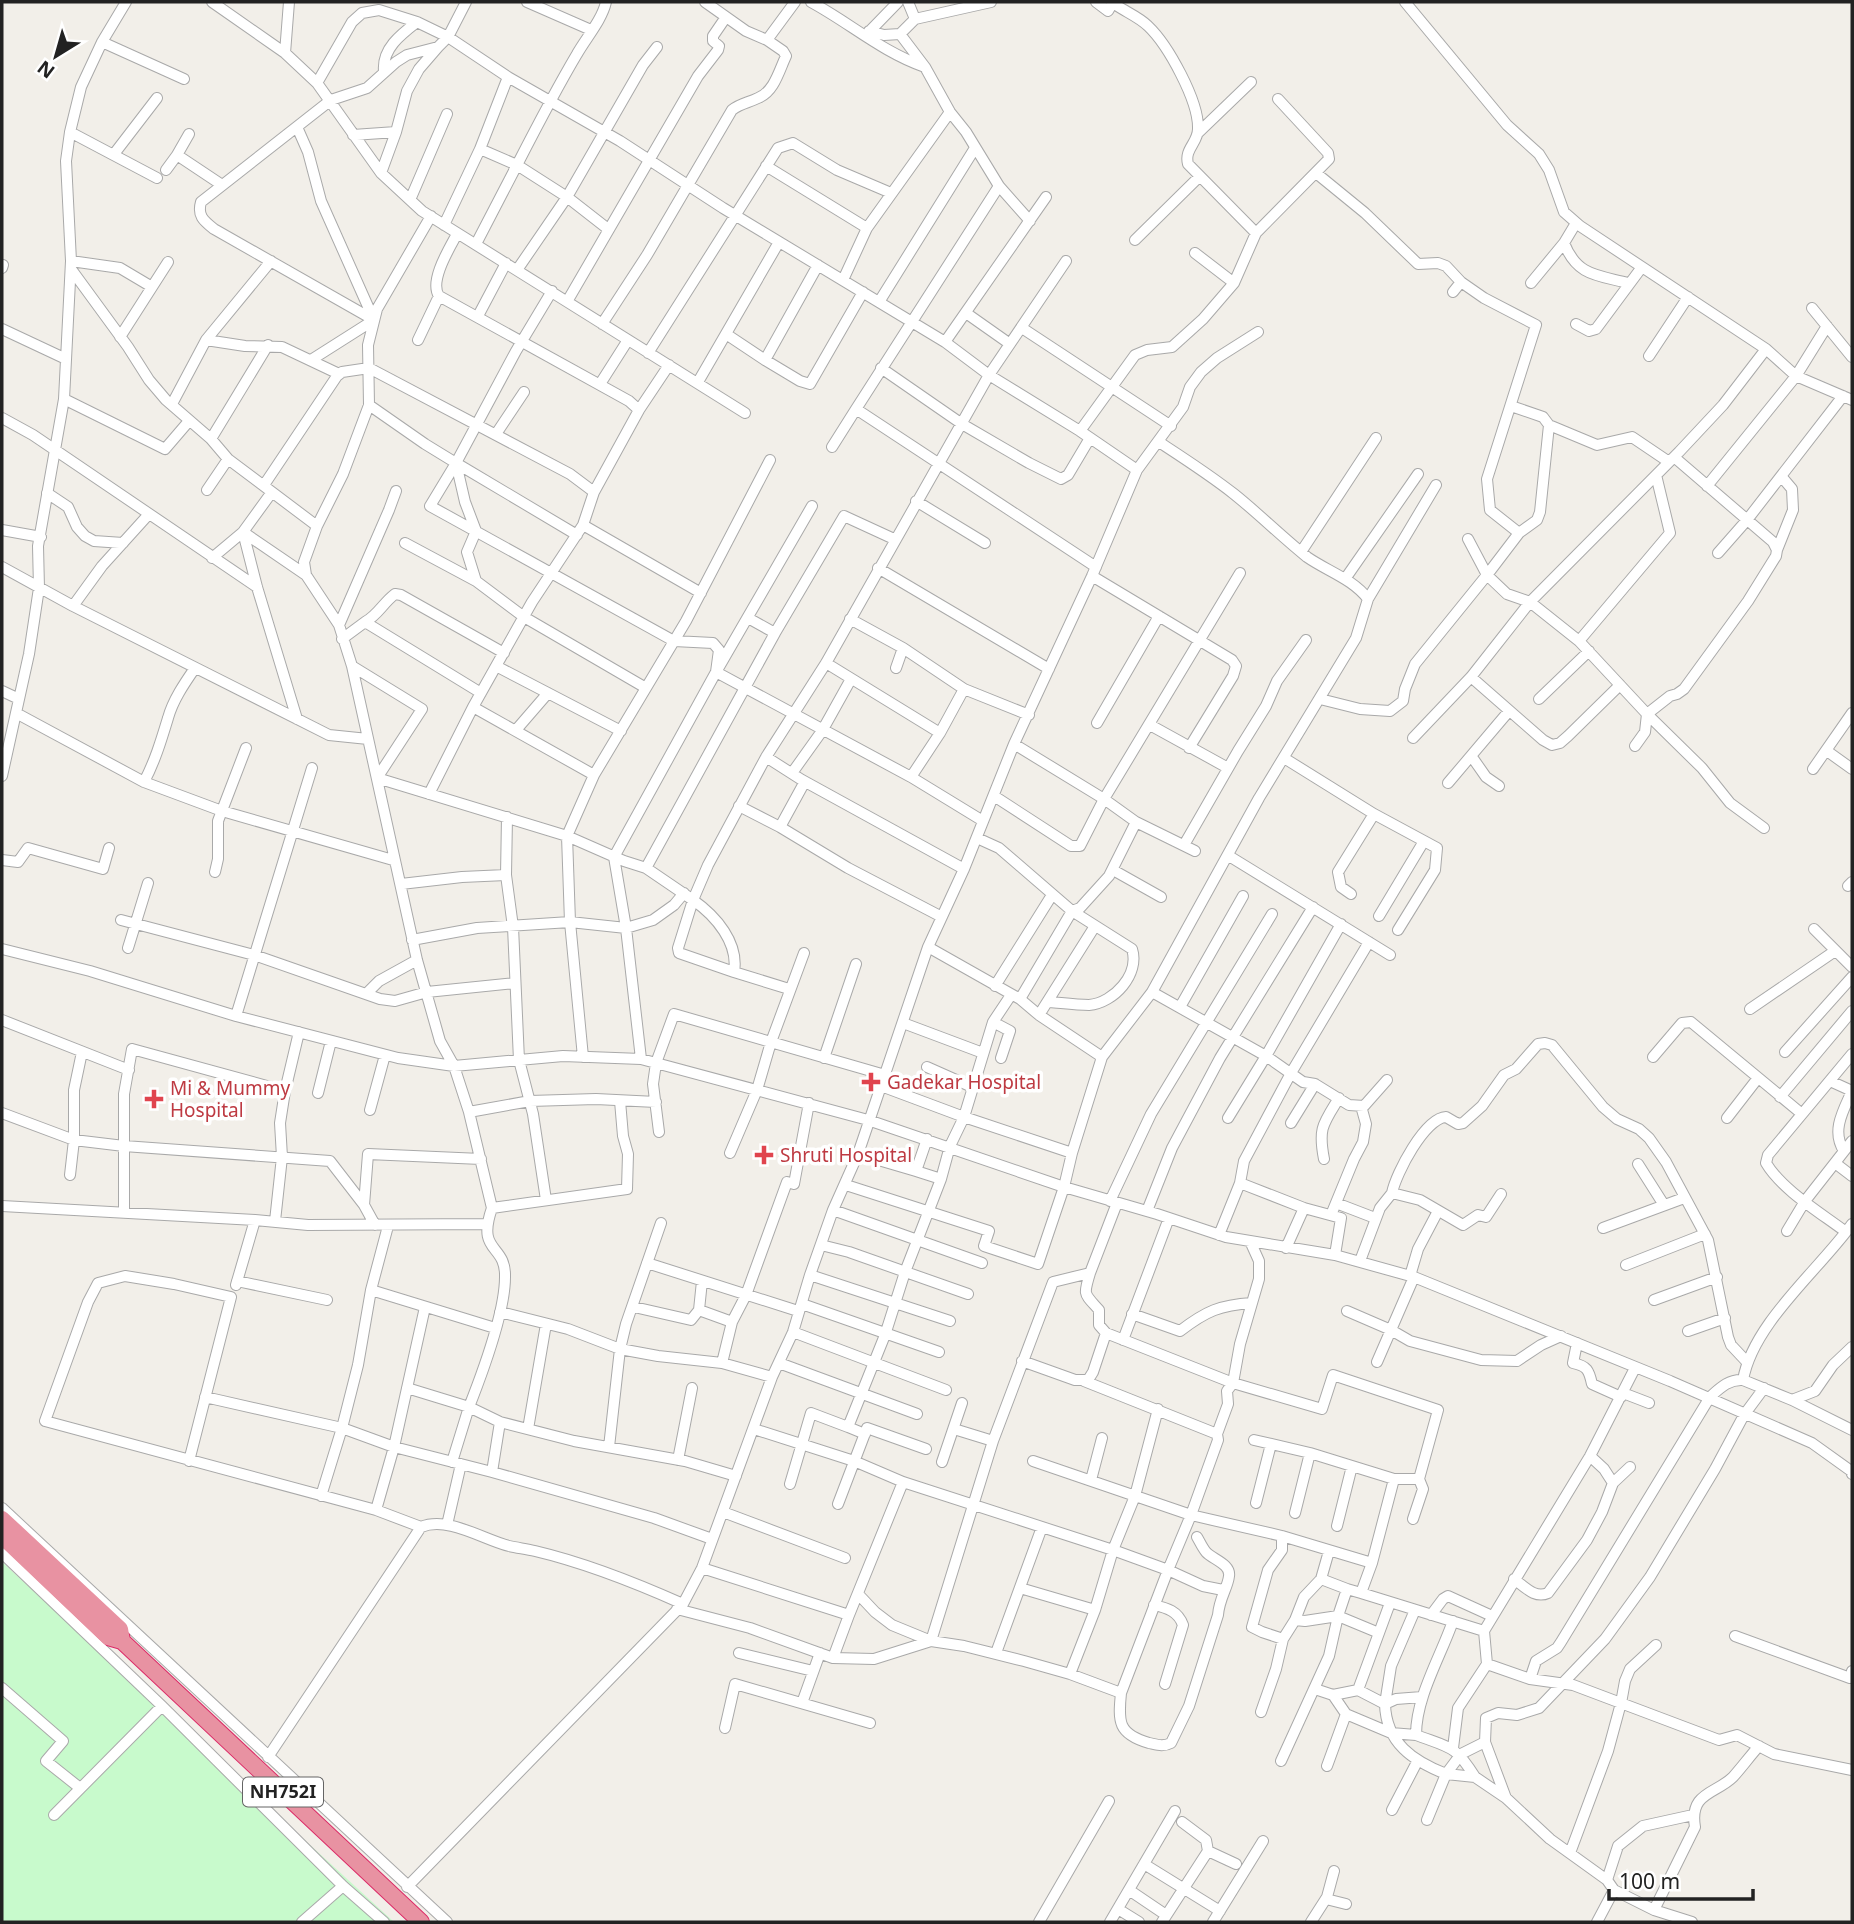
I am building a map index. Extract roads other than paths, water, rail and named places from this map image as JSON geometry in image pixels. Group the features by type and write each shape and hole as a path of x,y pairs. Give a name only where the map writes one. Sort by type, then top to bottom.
{"highway":[{"name":"NH752I","path":"2,1519 120,1629 136,1649 421,1922"},
{"name":"NH752I","path":"2,1535 108,1637 136,1649"}],"street":[{"path":"2,776 29,654 39,588 38,546 64,399 71,265 66,162 70,132 81,87 102,41 126,2"},
{"path":"212,2 285,53 317,83 381,173 410,200 457,234 568,300 746,413"},
{"path":"285,53 289,2"},
{"path":"381,173 407,91 419,69 448,37 466,2"},
{"path":"527,2 542,5 591,30"},
{"path":"476,244 549,101 604,12 606,2"},
{"path":"602,324 647,255 732,110 741,103 760,98 771,88 786,56 767,40 746,31 705,2"},
{"path":"568,300 698,76 718,50 719,46 713,41 713,36 728,2"},
{"path":"767,40 795,2"},
{"path":"811,2 907,61 925,67"},
{"path":"866,34 898,2"},
{"path":"908,2 915,19"},
{"path":"866,34 900,34 915,19 991,2"},
{"path":"1096,2 1108,11 1112,5 1116,5 1146,24 1168,48 1188,91 1197,117 1198,133"},
{"path":"1405,2 1507,125 1539,154 1549,170 1564,212 1576,223 1766,349 1796,376 1848,398 1718,553"},
{"path":"317,83 352,22 362,13 379,10 417,22 448,37 508,77 605,133 946,342 989,375 1085,434 1137,470"},
{"path":"384,71 385,55 403,32 417,22"},
{"path":"900,34 925,67 950,112 966,132 999,186 1030,221"},
{"path":"102,41 184,79"},
{"path":"374,320 214,229 202,219 198,211 201,202 331,100 367,88 407,54 438,47"},
{"path":"517,270 567,197 643,65 657,47"},
{"path":"444,225 480,149 508,77"},
{"path":"1251,82 1198,133 1186,158 1191,170 1256,233"},
{"path":"114,154 157,98"},
{"path":"881,368 962,424 1029,463 1062,479 1068,475 1085,434 1111,387 1135,355 1147,350 1172,347 1203,319 1234,283 1256,233 1329,159 1328,153 1278,99"},
{"path":"843,280 867,228 950,112"},
{"path":"410,200 447,114"},
{"path":"297,127 308,152 321,201 374,320"},
{"path":"70,132 162,174 189,134"},
{"path":"353,135 396,132"},
{"path":"648,352 778,148 793,143 837,170 891,192"},
{"path":"879,302 975,148"},
{"path":"480,149 517,166 567,197 608,229"},
{"path":"177,155 222,185"},
{"path":"766,166 867,228"},
{"path":"1315,173 1365,214 1418,264 1438,263 1446,266 1461,282 1483,298 1536,325 1487,479 1490,510 1519,533"},
{"path":"1135,240 1199,177"},
{"path":"832,447 999,186"},
{"path":"946,342 1046,197"},
{"path":"306,575 304,562 317,526 343,474 369,405 368,345 377,309 431,216"},
{"path":"1531,284 1564,243 1576,223"},
{"path":"457,234 443,261 435,285 439,296 600,384 639,410"},
{"path":"698,382 779,242"},
{"path":"1564,243 1570,258 1580,269 1628,283"},
{"path":"1195,253 1234,283"},
{"path":"120,337 168,261"},
{"path":"172,404 206,341 271,261"},
{"path":"789,989 679,953 688,897 766,757 826,663 989,375 1066,261"},
{"path":"478,316 506,263"},
{"path":"71,265 120,268 152,287"},
{"path":"71,265 149,380 228,458 317,526"},
{"path":"765,360 818,265"},
{"path":"1576,324 1593,332 1642,267"},
{"path":"1454,292 1461,282"},
{"path":"552,291 430,506 674,641 713,643 719,650 716,672"},
{"path":"726,334 800,381 810,384 863,292"},
{"path":"418,340 439,296"},
{"path":"1649,356 1688,297"},
{"path":"1812,308 1852,357"},
{"path":"966,313 1010,344"},
{"path":"311,360 374,320"},
{"path":"1707,486 1796,376 1827,326"},
{"path":"1022,328 1171,426"},
{"path":"2,329 66,359"},
{"path":"407,1887 680,1607 702,1568 772,1377 793,1332 833,1210 858,1154 940,916 964,869 1014,744 1094,571 1137,470 1171,426 1201,372 1217,358 1258,332"},
{"path":"600,384 628,340"},
{"path":"206,341 245,346 282,346 339,374 369,368 570,474 594,492"},
{"path":"211,439 268,345"},
{"path":"1413,738 1471,677 1530,602 1723,405 1766,349"},
{"path":"429,794 496,666 580,530 594,492 639,410 669,365"},
{"path":"212,558 243,533 339,374"},
{"path":"496,434 524,392"},
{"path":"64,399 165,449 189,421"},
{"path":"369,405 456,463 701,593"},
{"path":"1511,407 1543,416 1549,425 1597,445 1632,437 1707,486 1773,542 1777,550"},
{"path":"856,409 1159,616 1232,660 1236,666 1233,676 1189,748"},
{"path":"2,418 33,435 257,587"},
{"path":"1320,699 1380,712 1390,711 1403,701 1415,664 1519,533 1537,520 1549,425"},
{"path":"1301,552 1376,438"},
{"path":"1159,442 1235,494 1301,552 1324,569 1345,579 1368,599"},
{"path":"207,490 228,458"},
{"path":"583,1057 570,922 567,836 594,775 701,593 770,460"},
{"path":"447,566 467,552 476,531 465,502 456,463"},
{"path":"1345,579 1418,474"},
{"path":"1580,641 1670,533 1656,475"},
{"path":"1635,746 1645,732 1647,714 1684,689 1748,601 1776,556 1793,510 1792,489 1781,476"},
{"path":"846,1185 989,1231 984,1246 1038,1264 1102,1057 1152,992 1259,798 1356,638 1368,599 1436,485"},
{"path":"339,625 396,491"},
{"path":"47,493 68,507 77,527 85,536 94,541 122,543"},
{"path":"916,501 985,544"},
{"path":"641,1059 626,928 614,857 812,506"},
{"path":"72,606 102,566 149,514"},
{"path":"646,868 775,633 844,516 894,539"},
{"path":"2,530 41,537"},
{"path":"243,533 306,575 339,625 352,666 369,739 393,860 401,884 417,960 440,1041 454,1066 469,1112 481,1159 492,1208 486,1238 503,1262 506,1276 500,1312 469,1407 456,1463 447,1525"},
{"path":"243,533 297,719"},
{"path":"1468,539 1487,575 1507,594 1530,602 1580,641 1647,714 1702,768 1730,803 1763,828"},
{"path":"405,543 476,580 524,618 646,688"},
{"path":"467,552 476,580"},
{"path":"2,567 72,606 330,736 369,739"},
{"path":"878,568 1049,669"},
{"path":"994,796 1076,848 1080,846 1104,799 1240,573"},
{"path":"342,639 376,616 395,594 504,653"},
{"path":"1097,723 1159,616"},
{"path":"748,618 775,633"},
{"path":"850,619 903,648 964,689 1029,715"},
{"path":"365,622 481,693"},
{"path":"1184,845 1278,681 1306,640"},
{"path":"895,668 903,648"},
{"path":"1539,699 1589,651"},
{"path":"826,663 940,733"},
{"path":"352,666 422,709 377,778"},
{"path":"496,666 621,731"},
{"path":"144,782 156,760 179,692 195,668"},
{"path":"716,672 911,777 983,821"},
{"path":"1471,677 1552,745 1560,743 1568,736 1620,685"},
{"path":"797,777 851,679"},
{"path":"911,777 940,733 964,689"},
{"path":"2,691 19,699"},
{"path":"516,730 548,694"},
{"path":"473,707 594,775"},
{"path":"1448,783 1509,711"},
{"path":"16,713 144,782 222,811 393,860"},
{"path":"1813,769 1852,713"},
{"path":"1150,726 1228,768"},
{"path":"1014,744 1104,799 1136,822 1195,851"},
{"path":"215,872 218,859 217,833 222,811 246,748"},
{"path":"1826,751 1852,769"},
{"path":"766,757 797,777 964,869"},
{"path":"1472,757 1486,777 1499,786"},
{"path":"1284,758 1374,814 1437,848 1434,870 1398,930"},
{"path":"236,1016 312,768"},
{"path":"780,827 803,785 797,777"},
{"path":"377,778 567,836 646,868 713,918 734,950 734,972"},
{"path":"739,806 940,916"},
{"path":"1351,894 1341,887 1338,873 1374,814"},
{"path":"507,817 506,874 513,927 519,1060 530,1101 546,1200"},
{"path":"848,1427 885,1335 905,1272 941,1179 950,1146 964,1117 993,1022 1016,997 1072,911 1080,908 1113,870 1136,822"},
{"path":"977,838 999,848 1072,911 1132,949 1135,959 1118,993 1092,1005 1049,1002"},
{"path":"1380,916 1424,841"},
{"path":"2,860 18,862 29,848 103,869 109,848"},
{"path":"1229,856 1390,955"},
{"path":"1113,870 1161,897"},
{"path":"401,884 506,874"},
{"path":"128,948 148,883"},
{"path":"995,986 1052,895"},
{"path":"1180,1007 1243,896"},
{"path":"412,940 477,928 570,922 626,928 653,920 688,897"},
{"path":"1147,1211 1172,1148 1233,1037 1313,907"},
{"path":"1272,914 1151,1114 1113,1202 1085,1291 1087,1299 1099,1310 1099,1325 1106,1333 1233,1383 1322,1409 1333,1375 1438,1410 1419,1479 1423,1489 1413,1519"},
{"path":"121,920 254,955 380,999 395,1001 427,992 515,983"},
{"path":"1228,1118 1341,924"},
{"path":"1039,1015 1095,926"},
{"path":"1814,929 1852,967"},
{"path":"1219,1235 1240,1183 1244,1161 1291,1073 1369,942"},
{"path":"928,947 1016,997 1102,1057"},
{"path":"2,949 90,971 236,1016 385,1055 454,1066 583,1057 641,1059 809,1103 950,1146 1064,1186 1219,1235 1335,1255 1412,1276 1710,1397 1744,1415 1812,1443 1852,1471 1852,1474"},
{"path":"1750,1009 1835,951"},
{"path":"730,1153 757,1090 789,989 804,953"},
{"path":"366,994 379,981 417,960"},
{"path":"824,1058 856,964"},
{"path":"1785,1052 1852,977"},
{"path":"1152,992 1266,1056 1303,1082 1315,1084 1349,1105 1361,1106 1387,1080"},
{"path":"1780,1097 1852,1011"},
{"path":"659,1132 653,1084 656,1063 674,1014 824,1058 964,1117 1072,1153"},
{"path":"2,1020 129,1070"},
{"path":"993,1022 1010,1031 1001,1058"},
{"path":"1653,1057 1682,1023 1690,1022 1802,1114"},
{"path":"903,1023 983,1053"},
{"path":"275,1222 282,1157 280,1124 299,1032"},
{"path":"318,1093 331,1041"},
{"path":"1360,1261 1375,1218 1392,1194 1396,1175 1434,1120 1446,1116 1458,1124 1463,1122 1482,1106 1504,1075 1516,1069 1538,1044 1545,1043 1552,1045 1602,1107 1618,1119 1639,1129 1666,1162 1706,1234 1731,1345 1746,1361"},
{"path":"124,1213 124,1094 132,1048 285,1091"},
{"path":"70,1175 75,1140 74,1090 82,1052"},
{"path":"1740,1380 1746,1361 1780,1309 1849,1228 1805,1201 1771,1172 1766,1163 1768,1155 1852,1054"},
{"path":"370,1110 385,1055"},
{"path":"927,1067 972,1087"},
{"path":"1727,1118 1758,1078"},
{"path":"1830,1081 1852,1091 1838,1127 1839,1142 1844,1151"},
{"path":"1291,1123 1315,1084"},
{"path":"1324,1159 1320,1137 1322,1128 1339,1098"},
{"path":"469,1112 530,1101 656,1102"},
{"path":"492,1208 627,1189 628,1154 623,1136 620,1101"},
{"path":"722,1363 732,1322 746,1296 787,1182 794,1184 809,1103"},
{"path":"1331,1215 1350,1166 1363,1142 1366,1124 1361,1106"},
{"path":"2,1112 75,1140 330,1161 364,1205 375,1225"},
{"path":"916,1171 926,1139"},
{"path":"1787,1231 1805,1201 1852,1141"},
{"path":"364,1205 369,1154 481,1159"},
{"path":"858,1154 941,1179"},
{"path":"1835,1163 1852,1176"},
{"path":"1638,1164 1664,1205"},
{"path":"1240,1183 1304,1208 1341,1218 1335,1255"},
{"path":"1392,1194 1420,1200 1463,1225 1478,1215 1486,1217 1501,1194"},
{"path":"1603,1228 1684,1198"},
{"path":"1336,1203 1375,1218"},
{"path":"2,1206 308,1225 487,1224"},
{"path":"1286,1248 1304,1208"},
{"path":"833,1210 982,1263"},
{"path":"1377,1362 1412,1276 1418,1249 1438,1210"},
{"path":"1123,1340 1169,1217"},
{"path":"189,1461 231,1297 255,1220"},
{"path":"609,1447 626,1324 661,1223"},
{"path":"321,1496 358,1365 371,1290 388,1226"},
{"path":"1626,1265 1706,1234"},
{"path":"1197,1537 1205,1551 1230,1572 1189,1706 1171,1743 1159,1745 1135,1739 1124,1731 1120,1723 1121,1693 1218,1440 1217,1434 1228,1404 1227,1391 1233,1383 1240,1344 1259,1279 1259,1261 1250,1241"},
{"path":"821,1245 968,1294"},
{"path":"647,1263 746,1296 800,1308 939,1352"},
{"path":"931,1641 993,1441 1053,1282 1090,1273"},
{"path":"810,1275 950,1321"},
{"path":"231,1297 125,1276 98,1283 88,1302 45,1422 376,1510 421,1527"},
{"path":"1654,1300 1717,1277"},
{"path":"237,1281 327,1300"},
{"path":"634,1307 691,1320 699,1310 702,1281"},
{"path":"371,1290 495,1328"},
{"path":"1132,1314 1180,1331 1209,1311 1229,1305 1252,1303"},
{"path":"376,1510 394,1447 425,1307"},
{"path":"699,1310 732,1322"},
{"path":"1348,1311 1410,1341 1490,1360 1517,1361 1561,1336"},
{"path":"500,1312 621,1349 722,1363 772,1377"},
{"path":"1688,1331 1725,1318"},
{"path":"528,1429 545,1324"},
{"path":"793,1332 946,1390"},
{"path":"1084,1381 1093,1372 1106,1333"},
{"path":"1577,1343 1573,1363 1583,1365 1589,1371 1592,1384 1649,1403"},
{"path":"1792,1400 1815,1391 1833,1365 1852,1346"},
{"path":"1022,1361 1084,1381 1217,1434"},
{"path":"779,1363 918,1415"},
{"path":"1427,1820 1457,1751 1458,1708 1487,1664 1484,1631 1590,1456 1635,1368"},
{"path":"1530,1679 1536,1661 1561,1642 1710,1397 1722,1385 1740,1380 1764,1388 1852,1430"},
{"path":"407,1388 469,1407 500,1422 678,1460 736,1476"},
{"path":"678,1460 692,1388"},
{"path":"1506,1798 1485,1742 1486,1718 1498,1713 1517,1715 1539,1709 1605,1639 1650,1577 1744,1415 1764,1388"},
{"path":"205,1398 342,1428 394,1447 654,1518 712,1539"},
{"path":"942,1462 962,1403"},
{"path":"1070,1674 1095,1610 1113,1550 1135,1496 1158,1409"},
{"path":"790,1484 811,1413 865,1434"},
{"path":"492,1472 500,1422"},
{"path":"838,1504 867,1428 926,1449"},
{"path":"754,1429 853,1461 903,1482 1113,1550 1203,1586 1223,1590"},
{"path":"954,1429 993,1441"},
{"path":"1091,1480 1102,1437"},
{"path":"1254,1440 1310,1453 1394,1479 1419,1479"},
{"path":"1256,1503 1271,1444"},
{"path":"1295,1513 1310,1453"},
{"path":"1590,1456 1614,1483"},
{"path":"1033,1461 1212,1521 1282,1536 1372,1563"},
{"path":"1337,1526 1352,1466"},
{"path":"1514,1579 1535,1594 1542,1596 1548,1593 1587,1540 1614,1483 1630,1466"},
{"path":"1361,1593 1372,1563 1394,1479"},
{"path":"833,1658 903,1482"},
{"path":"2,1508 136,1649 268,1757 447,1922"},
{"path":"723,1512 845,1558"},
{"path":"1180,1538 1197,1537 1212,1521"},
{"path":"268,1757 421,1527 431,1523 447,1525 634,1582 680,1607 750,1628 833,1658 874,1659 931,1641"},
{"path":"996,1654 1042,1527"},
{"path":"1282,1536 1282,1550 1268,1570 1252,1627 1283,1639"},
{"path":"1261,1712 1283,1639 1295,1620 1304,1597 1321,1579 1329,1551"},
{"path":"2,1553 162,1706 343,1886 384,1922"},
{"path":"702,1568 849,1615"},
{"path":"1321,1579 1484,1631"},
{"path":"1020,1588 1095,1610"},
{"path":"1281,1761 1329,1656 1347,1589"},
{"path":"859,1595 892,1625 931,1641 964,1646 1070,1674 1121,1693"},
{"path":"1431,1615 1443,1599 1448,1597 1492,1616"},
{"path":"1358,1690 1390,1603"},
{"path":"1154,1605 1168,1608 1181,1619 1183,1625 1165,1684"},
{"path":"1415,1610 1391,1666 1385,1717 1391,1733 1417,1762 1446,1774 1475,1777"},
{"path":"1295,1620 1304,1622 1338,1616 1380,1633"},
{"path":"1416,1735 1416,1721 1422,1697 1453,1621"},
{"path":"1735,1636 1850,1678 1852,1671"},
{"path":"1570,1853 1608,1751 1625,1681 1630,1669 1656,1645"},
{"path":"119,1665 136,1649"},
{"path":"739,1653 813,1671"},
{"path":"802,1703 820,1653"},
{"path":"1487,1664 1530,1679 1573,1685 1719,1740 1737,1735 1774,1754 1852,1770"},
{"path":"725,1728 734,1684 870,1723"},
{"path":"2,1688 64,1741 46,1761 80,1788"},
{"path":"1315,1689 1333,1695 1358,1690 1385,1704"},
{"path":"1333,1695 1346,1714 1391,1733 1416,1735 1457,1751 1475,1777 1506,1798 1530,1821 1606,1880 1614,1890 1654,1910 1692,1922"},
{"path":"1385,1704 1396,1699 1422,1697"},
{"path":"54,1815 162,1706"},
{"path":"1327,1766 1346,1714"},
{"path":"1457,1751 1485,1742"},
{"path":"1654,1910 1695,1826 1693,1815 1707,1793 1730,1779 1759,1746"},
{"path":"1392,1810 1417,1762"},
{"path":"1039,1922 1109,1801"},
{"path":"1110,1922 1175,1811"},
{"path":"1606,1880 1618,1846 1643,1826 1693,1815"},
{"path":"1129,1890 1164,1919 1208,1852 1206,1840 1182,1822"},
{"path":"1213,1922 1263,1841"},
{"path":"1208,1852 1236,1864"},
{"path":"1144,1864 1220,1911"},
{"path":"1311,1922 1326,1899 1334,1871"},
{"path":"302,1922 343,1886"},
{"path":"1597,1922 1614,1890"},
{"path":"1326,1899 1346,1904"},
{"path":"1118,1909 1139,1922"}],"place":[{"name":"Gadekar Hospital","path":"871,1082"},
{"name":"Mi & Mummy Hospital","path":"154,1099"},
{"name":"Shruti Hospital","path":"764,1155"}]}
